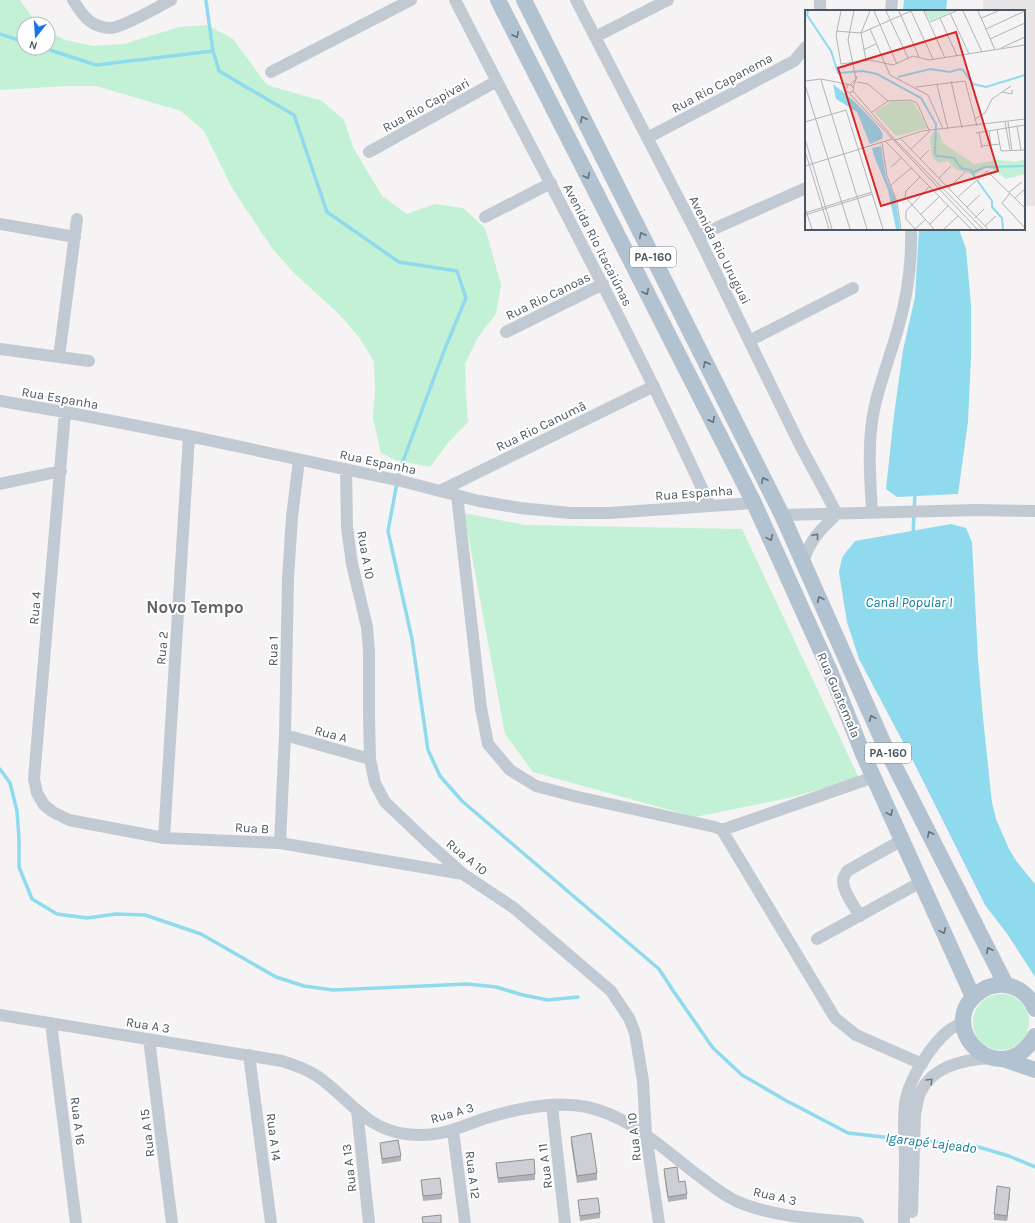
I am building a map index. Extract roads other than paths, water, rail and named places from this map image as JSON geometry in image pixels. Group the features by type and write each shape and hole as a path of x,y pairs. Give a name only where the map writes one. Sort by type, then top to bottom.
{"main road":[{"name":"PA-160","path":"498,0 754,503"},
{"name":"PA-160","path":"524,0 782,515"},
{"name":"Rua Guatemala","path":"754,503 830,671 874,777 973,997"},
{"name":"Rua Guatemala","path":"782,515 887,751 1006,985"},
{"path":"830,671 848,663"},
{"path":"1035,1009 1026,995 1017,988 1006,985 994,985 982,989 973,997 964,1013 964,1030 972,1045 978,1051 998,1059 1035,1070"},
{"path":"998,1059 1013,1057 1023,1052 1035,1036"}],"street":[{"path":"74,0 85,17 91,23 102,27 113,28 126,24 171,0"},
{"path":"271,72 411,0"},
{"name":"Avenida Rio Itacaiúnas","path":"455,0 551,183 654,386 710,506"},
{"name":"Avenida Rio Uruguai","path":"576,0 698,236 799,444 837,514"},
{"path":"595,37 668,0"},
{"path":"891,10 892,0"},
{"name":"Rua Rio Capanema","path":"647,138 794,61 805,48"},
{"name":"Rua Rio Capivari","path":"370,152 497,82"},
{"path":"485,217 551,183"},
{"path":"698,236 805,188"},
{"path":"59,357 77,220"},
{"path":"0,224 75,237"},
{"path":"872,512 869,465 872,427 875,406 898,331 906,296 911,230"},
{"name":"Rua Rio Canoas","path":"506,332 602,284"},
{"path":"749,341 853,288"},
{"path":"0,348 89,361"},
{"name":"Rua Rio Canumã","path":"440,491 654,386"},
{"name":"Rua Espanha","path":"0,401 189,436 380,476 479,501 520,508 570,513 609,513 754,503"},
{"name":"Rua 4","path":"44,805 37,793 34,779 65,412"},
{"name":"Rua 2","path":"164,838 189,436"},
{"name":"Rua 1","path":"280,843 285,736 288,578 292,517 299,460"},
{"name":"Rua A 10","path":"346,469 347,527 352,564 367,627 369,652 370,759 376,783 385,802 463,874 514,908 611,991 629,1018 635,1032 643,1082 646,1135 659,1223"},
{"path":"0,484 61,471"},
{"path":"457,495 481,708 488,744 510,770 536,786 578,797 716,827 722,830 835,1018 856,1035 922,1064"},
{"path":"782,515 975,510 1035,511"},
{"path":"803,562 806,551 812,540 837,514"},
{"name":"Rua A","path":"285,736 370,759"},
{"path":"722,830 874,777"},
{"name":"Rua B","path":"44,805 53,812 69,820 164,838 280,843 463,874"},
{"path":"860,916 844,886 843,879 847,871 902,840"},
{"path":"817,939 921,882"},
{"name":"Rua A 3","path":"0,1015 282,1061 304,1068 319,1077 369,1121 381,1127 404,1134 438,1134 453,1131 506,1112 527,1108 566,1105 587,1107 610,1114 628,1123 646,1135 693,1173 736,1201 797,1220 858,1223"},
{"path":"910,1137 904,1111 910,1085 922,1064 948,1031 964,1021"},
{"name":"Rua A 16","path":"51,1023 76,1223"},
{"name":"Rua A 15","path":"149,1040 172,1223"},
{"name":"Rua A 14","path":"249,1055 271,1223"},
{"path":"912,1223 910,1137 921,1091 929,1080 949,1066 962,1061 998,1059"},
{"name":"Rua A 11","path":"552,1106 565,1223"},
{"name":"Rua A 13","path":"357,1110 370,1223"},
{"name":"Rua A 12","path":"453,1131 465,1223"},
{"path":"904,1223 910,1160"}],"water":[{"path":"904,0 947,0 946,10 903,10"},
{"path":"919,230 959,230 966,249 971,305 971,356 968,422 958,494 897,497 886,489 903,350 915,297"},
{"name":"Canal Popular I","path":"951,524 966,528 972,542 978,659 992,803 996,819 1009,849 1017,862 1035,884 1035,977 1008,935 985,905 911,757 859,659 847,622 839,572 842,558 855,541"}],"waterway":[{"path":"206,1 213,51 219,71 294,115 327,212 399,262 457,271 466,298 444,351 399,472 388,531 412,639 428,750 440,776 462,801 659,969 713,1048 742,1075 785,1100 848,1133 901,1139"},
{"path":"0,34 16,39"},
{"path":"56,52 96,65 213,51"},
{"path":"913,535 915,493"},
{"path":"0,769 10,783 17,811 19,867 32,899 57,914 87,918 116,914 145,915 201,934 276,977 304,986 333,990 467,984 496,987 523,995 548,1000 578,997"},
{"name":"Igarapé Lajeado","path":"915,1140 975,1146 1009,1156 1035,1167"}],"district":[{"name":"Novo Tempo","path":"195,607"}]}
